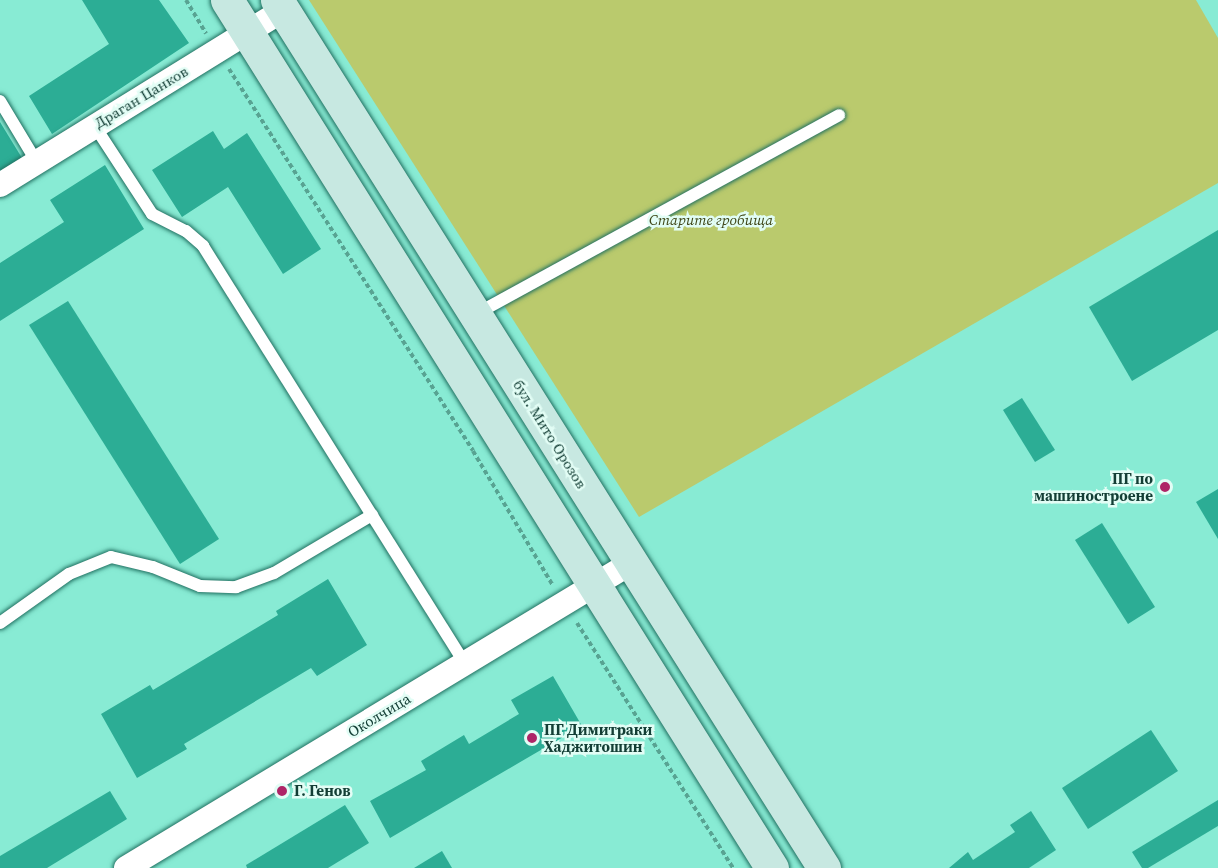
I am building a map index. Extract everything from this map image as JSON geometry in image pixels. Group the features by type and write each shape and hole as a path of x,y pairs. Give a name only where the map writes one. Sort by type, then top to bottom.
{"main road":[{"path":"227,0 772,868"},
{"name":"бул. Мито Орозов","path":"280,5 824,868"}],"street":[{"name":"Драган Цанков","path":"0,185 36,160 247,32 280,5"},
{"name":"Околчица","path":"126,868 631,562"}],"lane":[{"path":"0,101 36,160"},
{"path":"475,314 839,115"},
{"path":"94,125 152,214 186,231 203,246 465,663"},
{"path":"0,623 69,574 111,556 153,567 200,586 236,587 274,573 372,515"}],"path":[{"path":"186,0 473,451 564,603 733,868"}],"green space":[{"name":"Старите гробища","path":"309,0 1196,0 1218,38 1218,183 639,517"}],"building":[{"path":"82,0 159,0 189,43 52,134 29,96 109,44"},
{"path":"0,122 22,158 0,172"},
{"path":"213,131 224,149 247,133 321,249 283,274 228,187 182,217 152,170"},
{"path":"105,165 144,229 0,321 0,263 64,222 50,200"},
{"path":"1218,230 1218,330 1132,381 1089,307"},
{"path":"68,301 219,539 180,564 29,325"},
{"path":"1022,398 1055,450 1035,462 1003,410"},
{"path":"1218,489 1218,539 1196,502"},
{"path":"1102,523 1155,607 1128,624 1075,540"},
{"path":"328,579 367,645 317,676 311,668 184,744 187,749 137,778 101,714 150,685 153,690 278,615 276,611"},
{"path":"553,676 582,726 390,838 370,801 426,770 421,761 464,735 469,744 519,714 511,700"},
{"path":"1151,730 1178,771 1088,829 1062,788"},
{"path":"110,791 127,819 47,868 0,868 0,856"},
{"path":"1218,800 1218,826 1148,868 1142,868 1132,852"},
{"path":"345,805 369,843 328,868 247,868 246,865"},
{"path":"1031,811 1056,850 1029,868 949,868 968,852 973,860 1015,832 1010,825"},
{"path":"442,851 452,868 414,868"}],"place":[{"name":"ПГ по машиностроене","path":"1165,487"},
{"name":"ПГ Димитраки Хаджитошин","path":"532,738"},
{"name":"Г. Генов","path":"282,791"}]}
